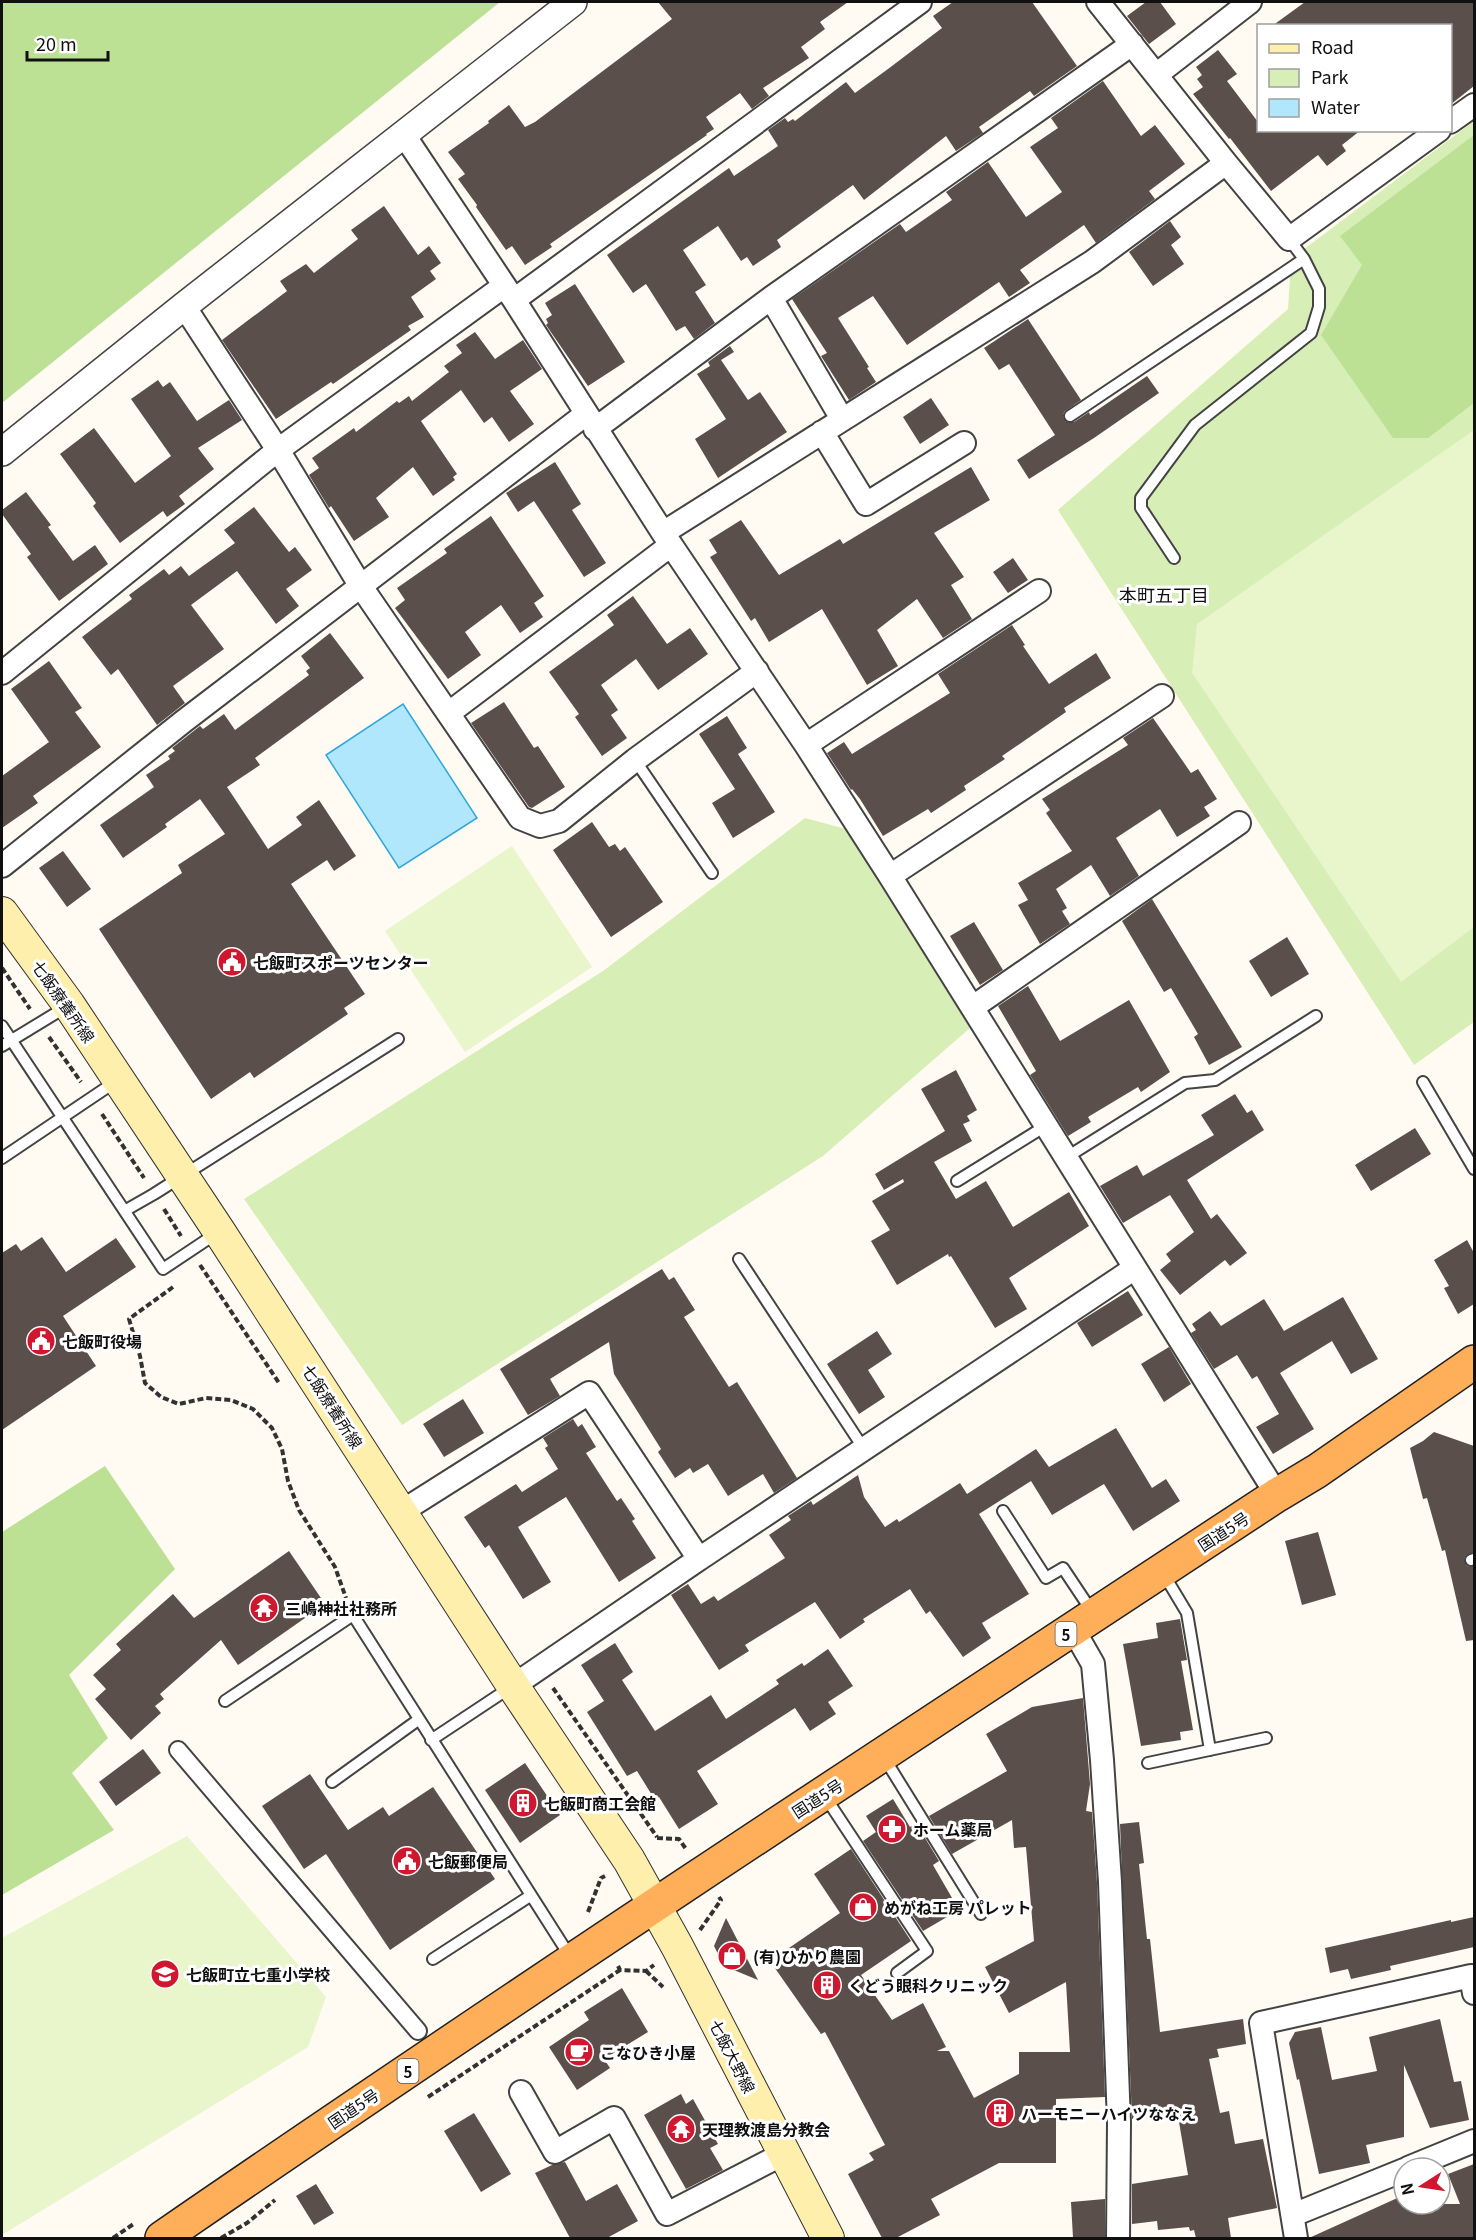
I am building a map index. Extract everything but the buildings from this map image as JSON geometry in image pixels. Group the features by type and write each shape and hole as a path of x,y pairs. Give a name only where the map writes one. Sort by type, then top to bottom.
{"highway":[{"name":"国道5号","path":"162,2238 327,2124 823,1794 1162,1570 1317,1471 1474,1362"}],"main road":[{"name":"七飯療養所線","path":"2,914 69,1005 183,1176 513,1686 629,1860 656,1905"},
{"name":"七飯大野線","path":"656,1905 828,2238"}],"street":[{"path":"2,452 184,306 573,2"},
{"path":"2,673 278,450 509,293 920,2"},
{"path":"1098,2 1288,239 1436,132"},
{"path":"1156,75 1250,2"},
{"path":"2,866 184,720 360,585 1132,44"},
{"path":"1452,121 1474,105"},
{"path":"404,135 667,539 806,745 973,1006 1277,1495"},
{"path":"449,713 667,539 822,432 1092,262 1226,164"},
{"path":"771,298 842,419"},
{"path":"184,306 278,450 360,585 520,819 540,826 558,821 635,760 756,671"},
{"path":"822,432 866,504 964,443"},
{"path":"806,745 1039,591"},
{"path":"890,876 1162,696"},
{"path":"973,1006 1239,823"},
{"path":"513,1686 1135,1268"},
{"path":"401,1512 589,1393 699,1559"},
{"path":"1083,1622 1093,1664 1110,1882 1119,2123 1118,2238"},
{"path":"178,1750 418,2031"},
{"path":"1296,2238 1261,2023 1471,1976 1474,1993"},
{"path":"521,2092 555,2152 614,2118 667,2214 783,2154"},
{"path":"1437,2156 1474,2141"},
{"path":"1293,2215 1392,2175"}],"lane":[{"path":"1174,558 1141,508 1142,498 1195,425 1311,333 1319,307 1319,289 1304,259 1288,239"},
{"path":"1070,416 1304,259"},
{"path":"635,760 712,873"},
{"path":"6,1043 69,1005"},
{"path":"1067,1157 1185,1083 1215,1080 1316,1016"},
{"path":"2,1026 6,1043 64,1117 163,1269 219,1231"},
{"path":"126,1210 398,1039"},
{"path":"2,1158 118,1080"},
{"path":"1423,1082 1474,1169"},
{"path":"957,1181 1047,1125"},
{"path":"740,1259 864,1449"},
{"path":"1003,1511 1046,1578 1063,1568 1083,1622"},
{"path":"1162,1570 1187,1613 1210,1750"},
{"path":"225,1701 353,1615 573,1961"},
{"path":"431,1740 513,1686"},
{"path":"332,1782 418,1720"},
{"path":"1148,1762 1266,1738"},
{"path":"882,1755 981,1914"},
{"path":"823,1794 927,1951 897,1973"},
{"path":"433,1959 530,1896"}],"path":[{"path":"192,1273 201,1267"},
{"path":"174,1286 129,1319 145,1383 161,1396 179,1404 206,1398 231,1400 253,1409 272,1428 282,1449 288,1481 299,1510 334,1567 353,1615"},
{"path":"420,2102 620,1970"},
{"path":"221,2238 247,2223 283,2193"}],"green space":[{"path":"2,2 500,2 2,403"},
{"path":"1474,121 1474,1022 1414,1065 1058,510 1288,309 1291,259"},
{"path":"1474,135 1474,403 1428,438 1393,438 1321,335 1362,265 1340,236"},
{"path":"1474,430 1474,927 1401,982 1192,673 1197,624"},
{"path":"805,818 846,829 970,1028 823,1156 402,1425 244,1199 603,971"},
{"path":"512,846 592,967 465,1052 385,931"},
{"path":"105,1466 175,1569 69,1675 108,1738 72,1773 114,1830 2,1895 2,1532"},
{"name":"七飯町立七重小学校","path":"187,1836 326,1997 308,2047 2,2235 2,1938"}],"water":[{"path":"403,704 477,818 399,868 326,755"}],"place":[{"name":"七飯町スポーツセンター","path":"232,962"},
{"name":"七飯町役場","path":"41,1341"},
{"name":"三嶋神社社務所","path":"264,1608"},
{"name":"七飯町商工会館","path":"523,1803"},
{"name":"ホーム薬局","path":"892,1829"},
{"name":"七飯郵便局","path":"407,1861"},
{"name":"めがね工房 パレット","path":"863,1907"},
{"name":"(有)ひかり農園","path":"732,1956"},
{"name":"七飯町立七重小学校","path":"165,1974"},
{"name":"くどう眼科クリニック","path":"827,1985"},
{"name":"こなひき小屋","path":"579,2052"},
{"name":"ハーモニーハイツななえ","path":"1000,2113"},
{"name":"天理教渡島分教会","path":"681,2129"}],"district":[{"name":"本町五丁目","path":"1164,594"}]}
